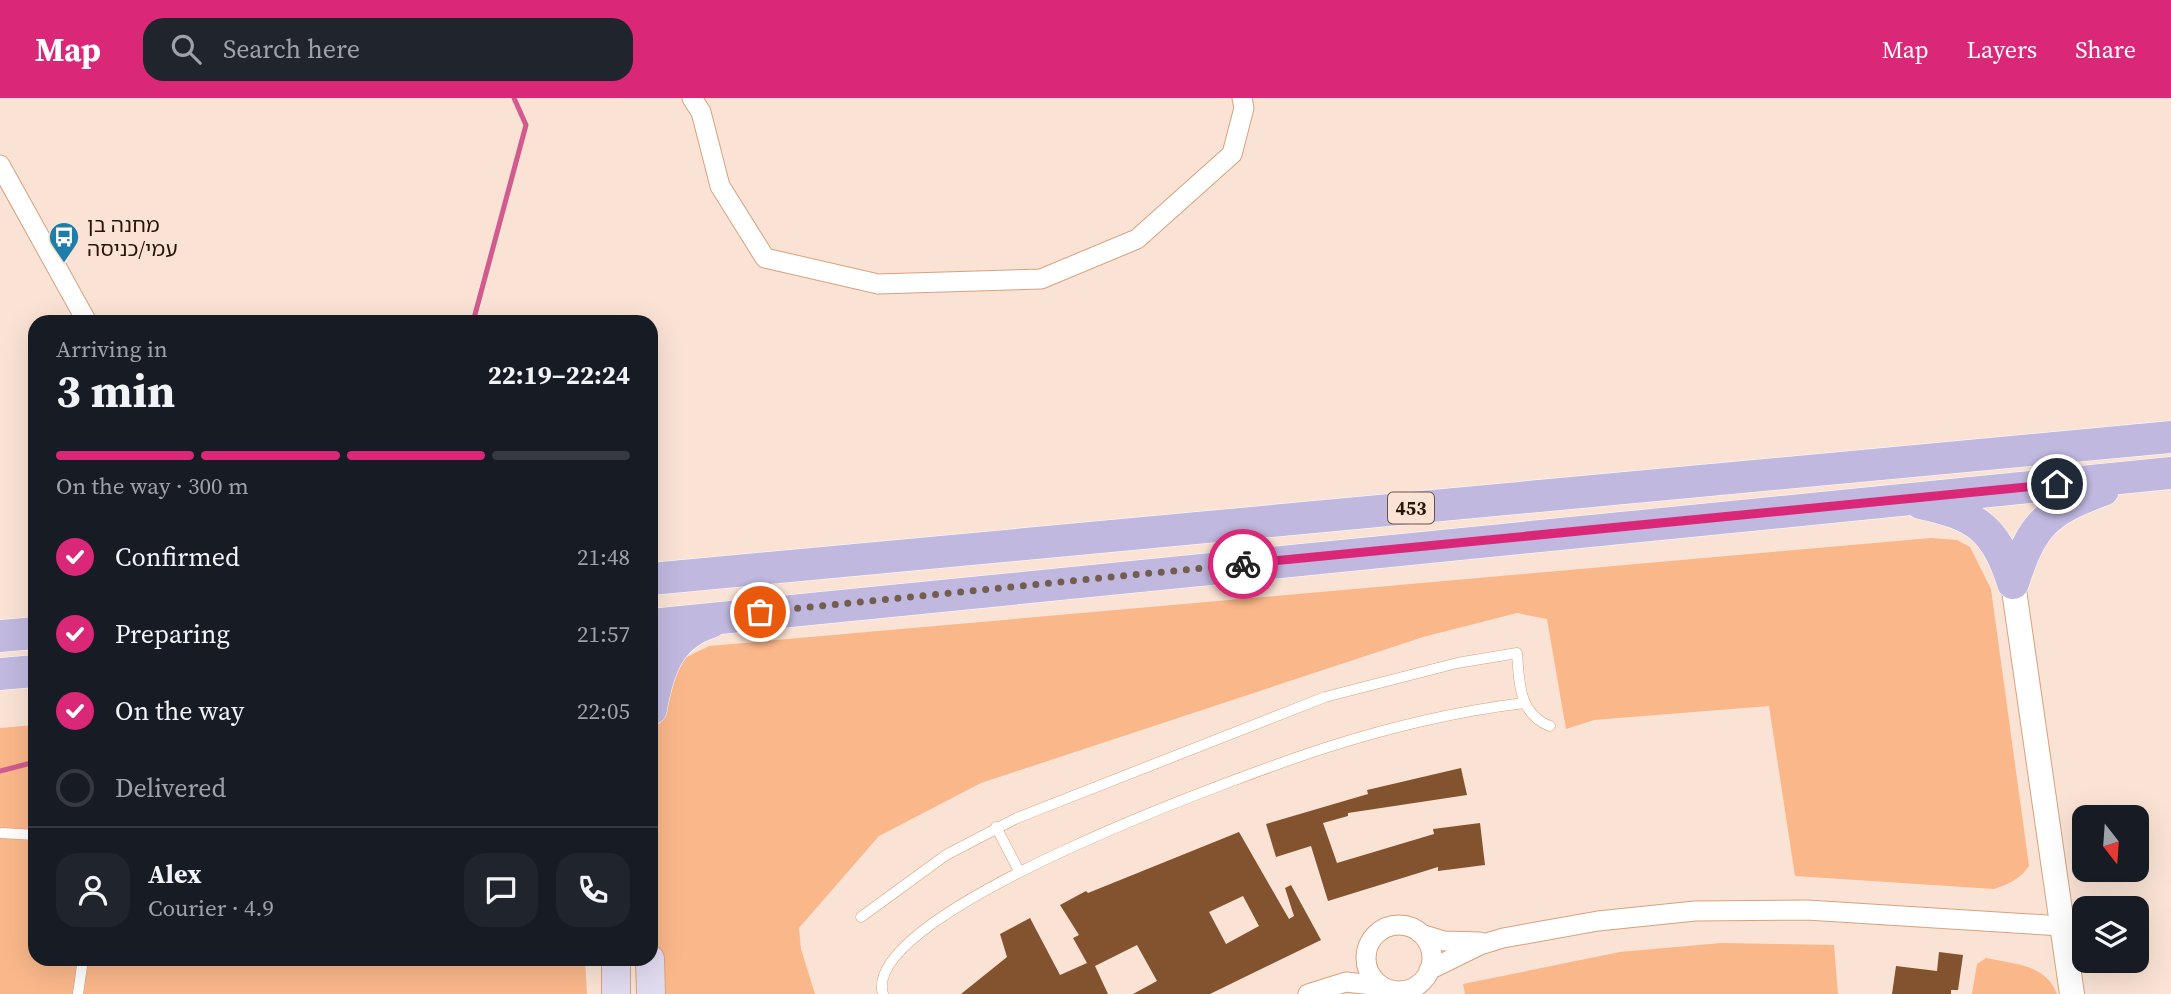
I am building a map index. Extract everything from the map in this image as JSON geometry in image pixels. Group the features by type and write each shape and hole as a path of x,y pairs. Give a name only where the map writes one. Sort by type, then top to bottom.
{"main road":[{"name":"453","path":"658,578 2171,437"},
{"name":"453","path":"658,624 2171,473"},
{"path":"2014,583 2030,537 2042,520 2068,503 2139,477"},
{"path":"1899,499 1949,509 1984,527 2005,557 2014,583"},
{"path":"658,679 669,651 699,626 732,615"},
{"path":"0,636 28,634"},
{"path":"0,674 28,672"},
{"path":"616,966 616,994"},
{"path":"649,966 651,994"}],"street":[{"path":"692,98 701,112 720,186 765,257 878,284 1041,279 1137,239 1232,154 1244,108 1241,98"},
{"path":"0,165 83,315"},
{"path":"2014,583 2072,994"},
{"path":"1315,991 1348,970 1368,948 1375,935 1392,926 1409,927 1444,941 1491,941 1566,926 1695,911 1807,910 2062,926"},
{"path":"1315,991 1346,982 1381,986 1396,991 1420,984 1429,970 1432,953 1421,934"},
{"path":"1429,970 1491,941"},
{"path":"1368,948 1368,972 1381,986"}],"lane":[{"path":"861,918 946,855 996,827 1325,696 1393,678 1517,653 1524,703 1530,714 1550,726"},
{"path":"883,994 882,977 886,967 909,941 974,895 1019,872 1212,789 1329,747 1441,717 1524,703"},
{"path":"996,827 1019,872"},
{"path":"2,833 28,835"},
{"path":"78,994 82,966"}],"shaded area":[{"path":"1931,538 1957,540 1970,547 1991,589 2029,866 2018,878 1994,889 1795,876 1769,706 1594,720 1566,729 1547,619 1517,613 1423,637 981,783 879,836 799,928 801,949 815,994 659,994 658,718 663,694 677,665 709,646"},
{"path":"28,726 28,966 585,966 587,994 0,994 0,728"},
{"path":"1721,943 1834,945 1838,994 1465,994 1463,984 1620,952"},
{"path":"1986,958 2037,971 2052,984 2057,994 1972,994 1977,964"}],"building":[{"path":"1461,768 1467,795 1348,813 1348,816 1323,823 1337,863 1434,834 1433,829 1480,823 1485,865 1438,871 1438,867 1328,901 1311,846 1276,857 1266,824 1368,794 1367,790"},
{"path":"1239,832 1289,919 1294,916 1285,888 1291,885 1321,940 1210,994 1133,994 1157,981 1137,945 1095,966 1108,994 961,994 1007,957 1000,934 1030,918 1060,975 1087,963 1073,938 1079,935 1060,905 1086,891 1088,893","holes":["1243,896 1259,926 1226,944 1209,912"]},
{"path":"1939,952 1963,955 1958,990 1951,990 1951,994 1892,994 1896,966 1937,971"}],"waterway":[{"path":"475,315 526,125 514,98"},
{"path":"0,771 28,764"}],"way so far":[{"path":"760,612 1243,564"}],"place":[{"name":"מחנה בן עמי/כניסה","path":"64,264"}],"route":[{"path":"1243,564 2057,484"}]}
